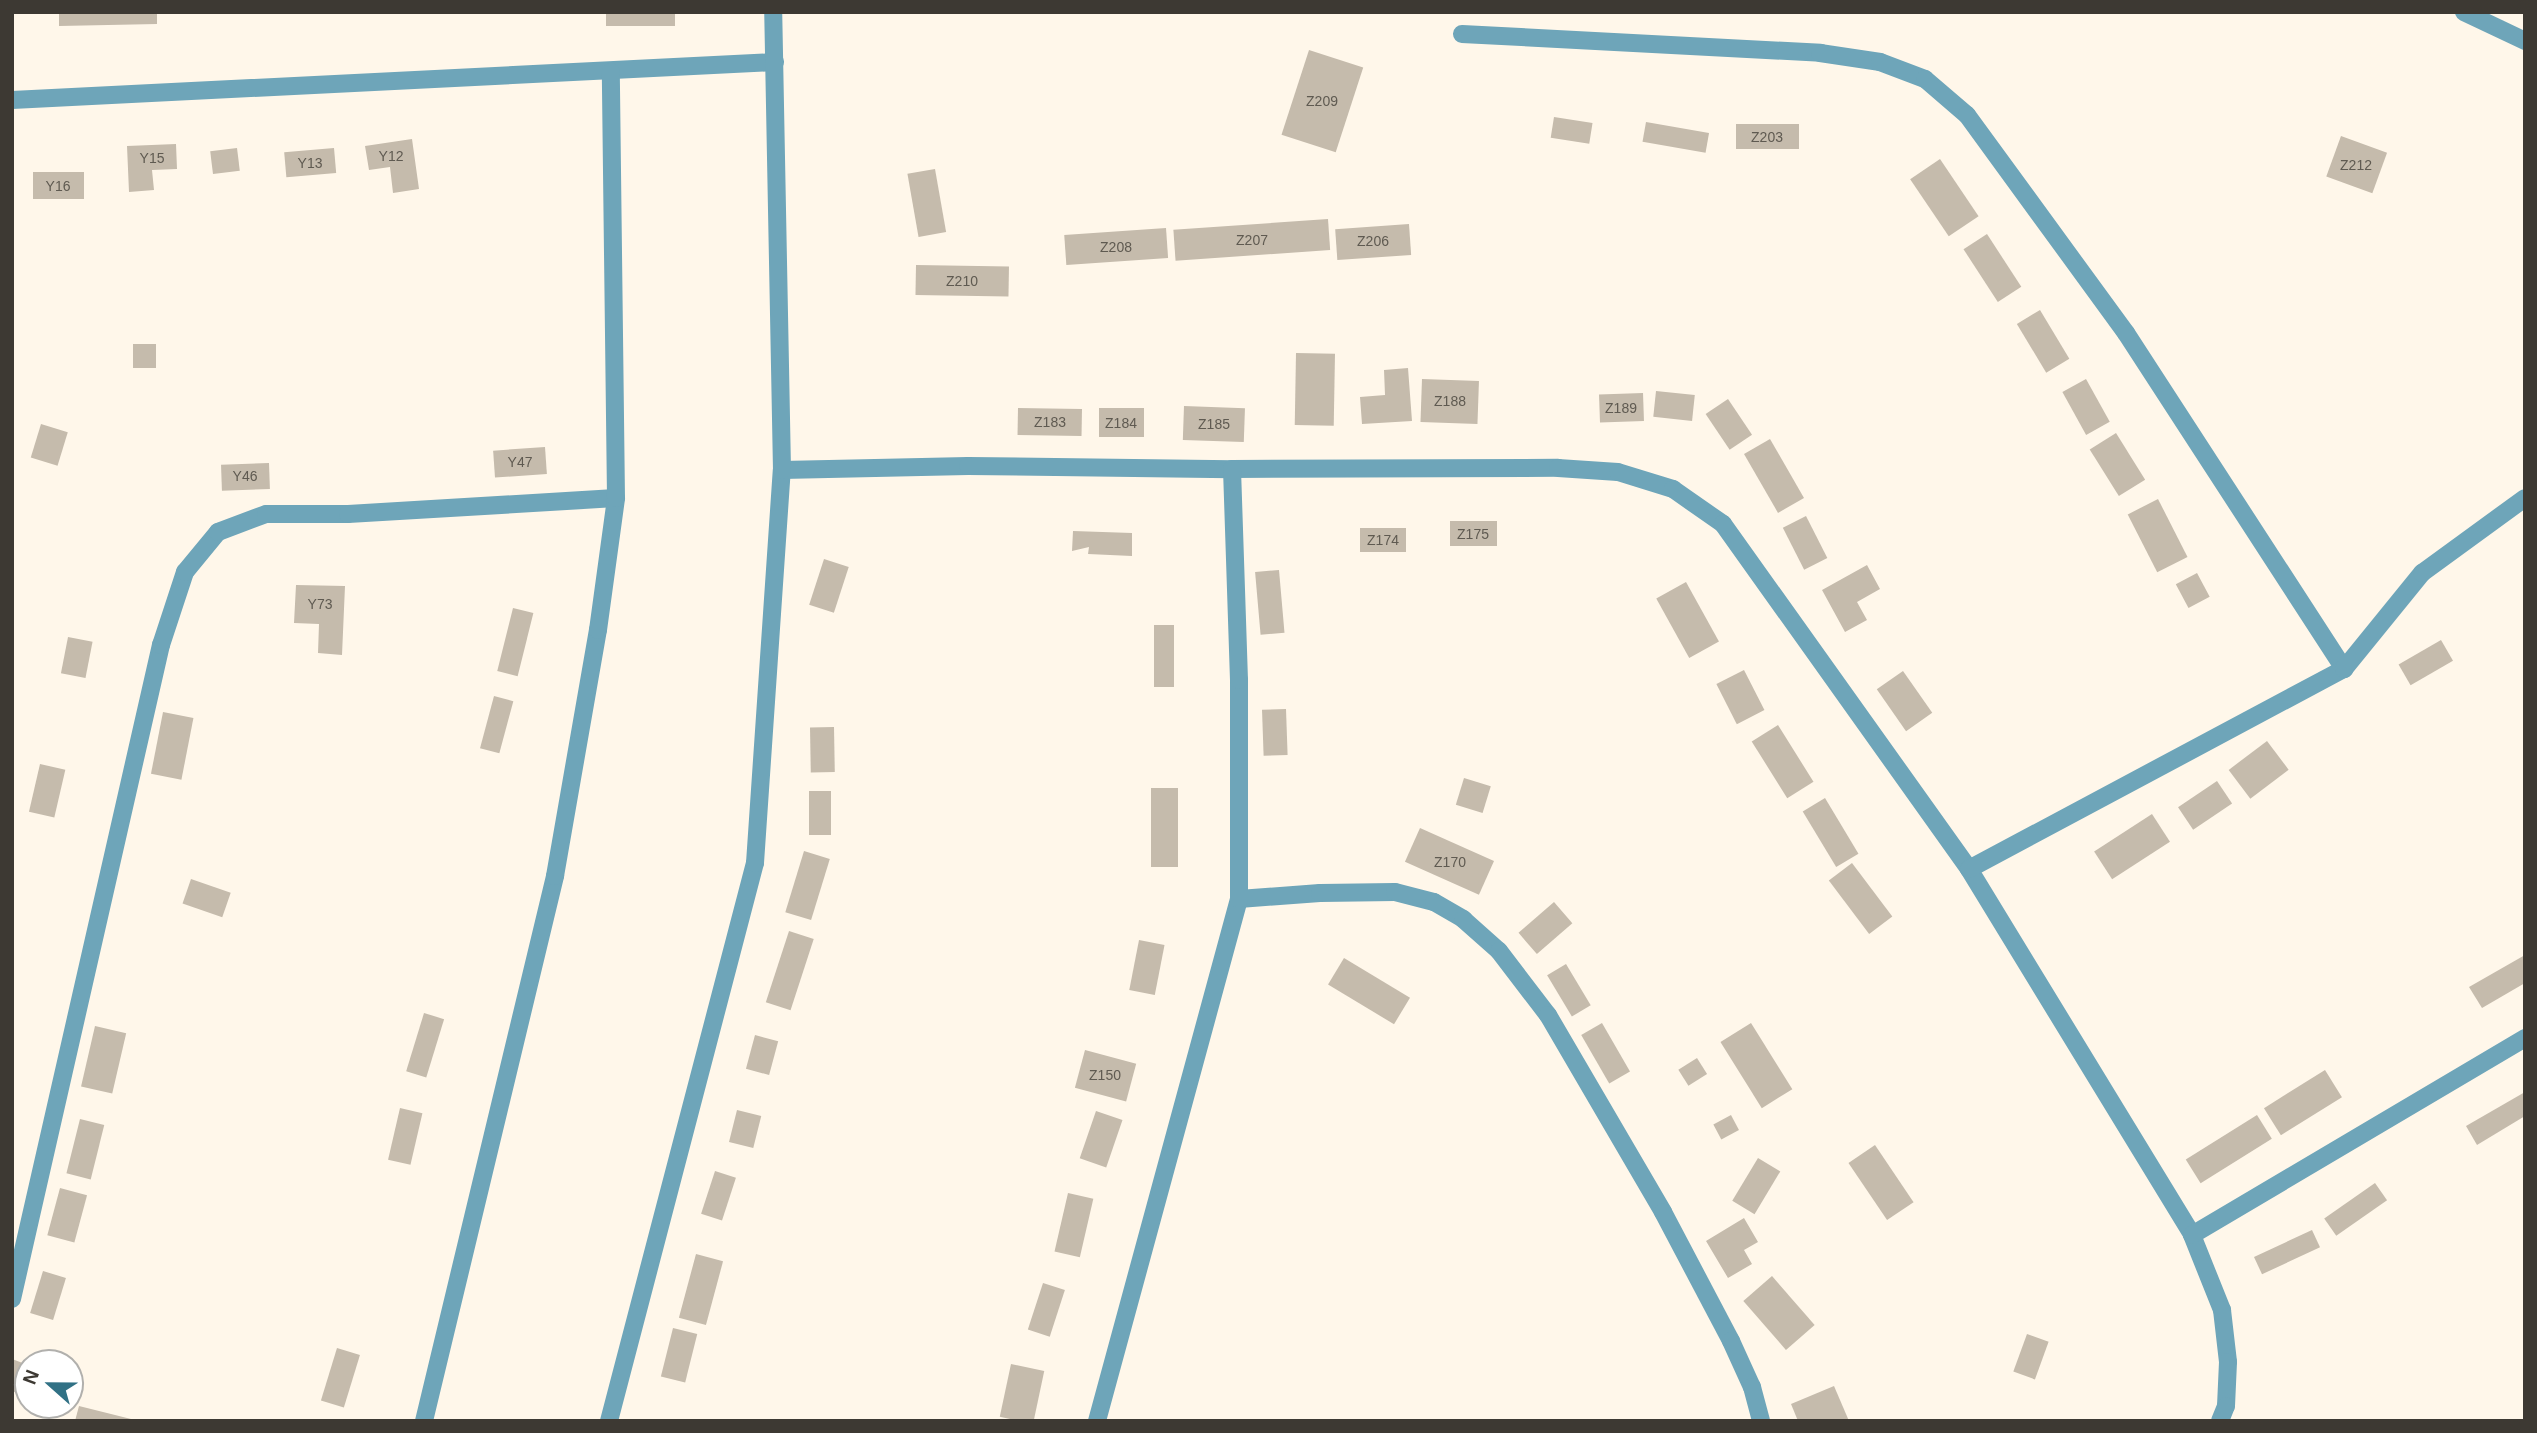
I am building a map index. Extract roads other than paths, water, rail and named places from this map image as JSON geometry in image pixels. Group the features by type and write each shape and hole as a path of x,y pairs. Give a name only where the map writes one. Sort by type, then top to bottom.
{"street":[{"path":"609,1421 755,863 782,470 773,12"},
{"path":"2464,12 2525,41"},
{"path":"1462,34 1820,53 1880,62 1925,79 1967,115 2087,279 2344,669"},
{"path":"12,100 775,62"},
{"path":"424,1421 555,876 585,710 616,498 611,72"},
{"path":"782,470 968,466 1232,469 1558,468 1618,472 1673,488 1723,524 1969,869 2192,1235 2222,1310 2228,1362 2226,1406 2220,1421"},
{"path":"1097,1421 1239,899 1239,680 1232,469"},
{"path":"12,1299 161,645 185,572 218,532 266,514 348,514 616,498"},
{"path":"1969,869 2344,669 2422,573 2525,498"},
{"path":"1239,899 1320,893 1395,892 1434,902 1463,919 1499,951 1548,1015 1662,1212 1731,1341 1752,1387 1761,1421"},
{"path":"2192,1235 2525,1038"}]}
